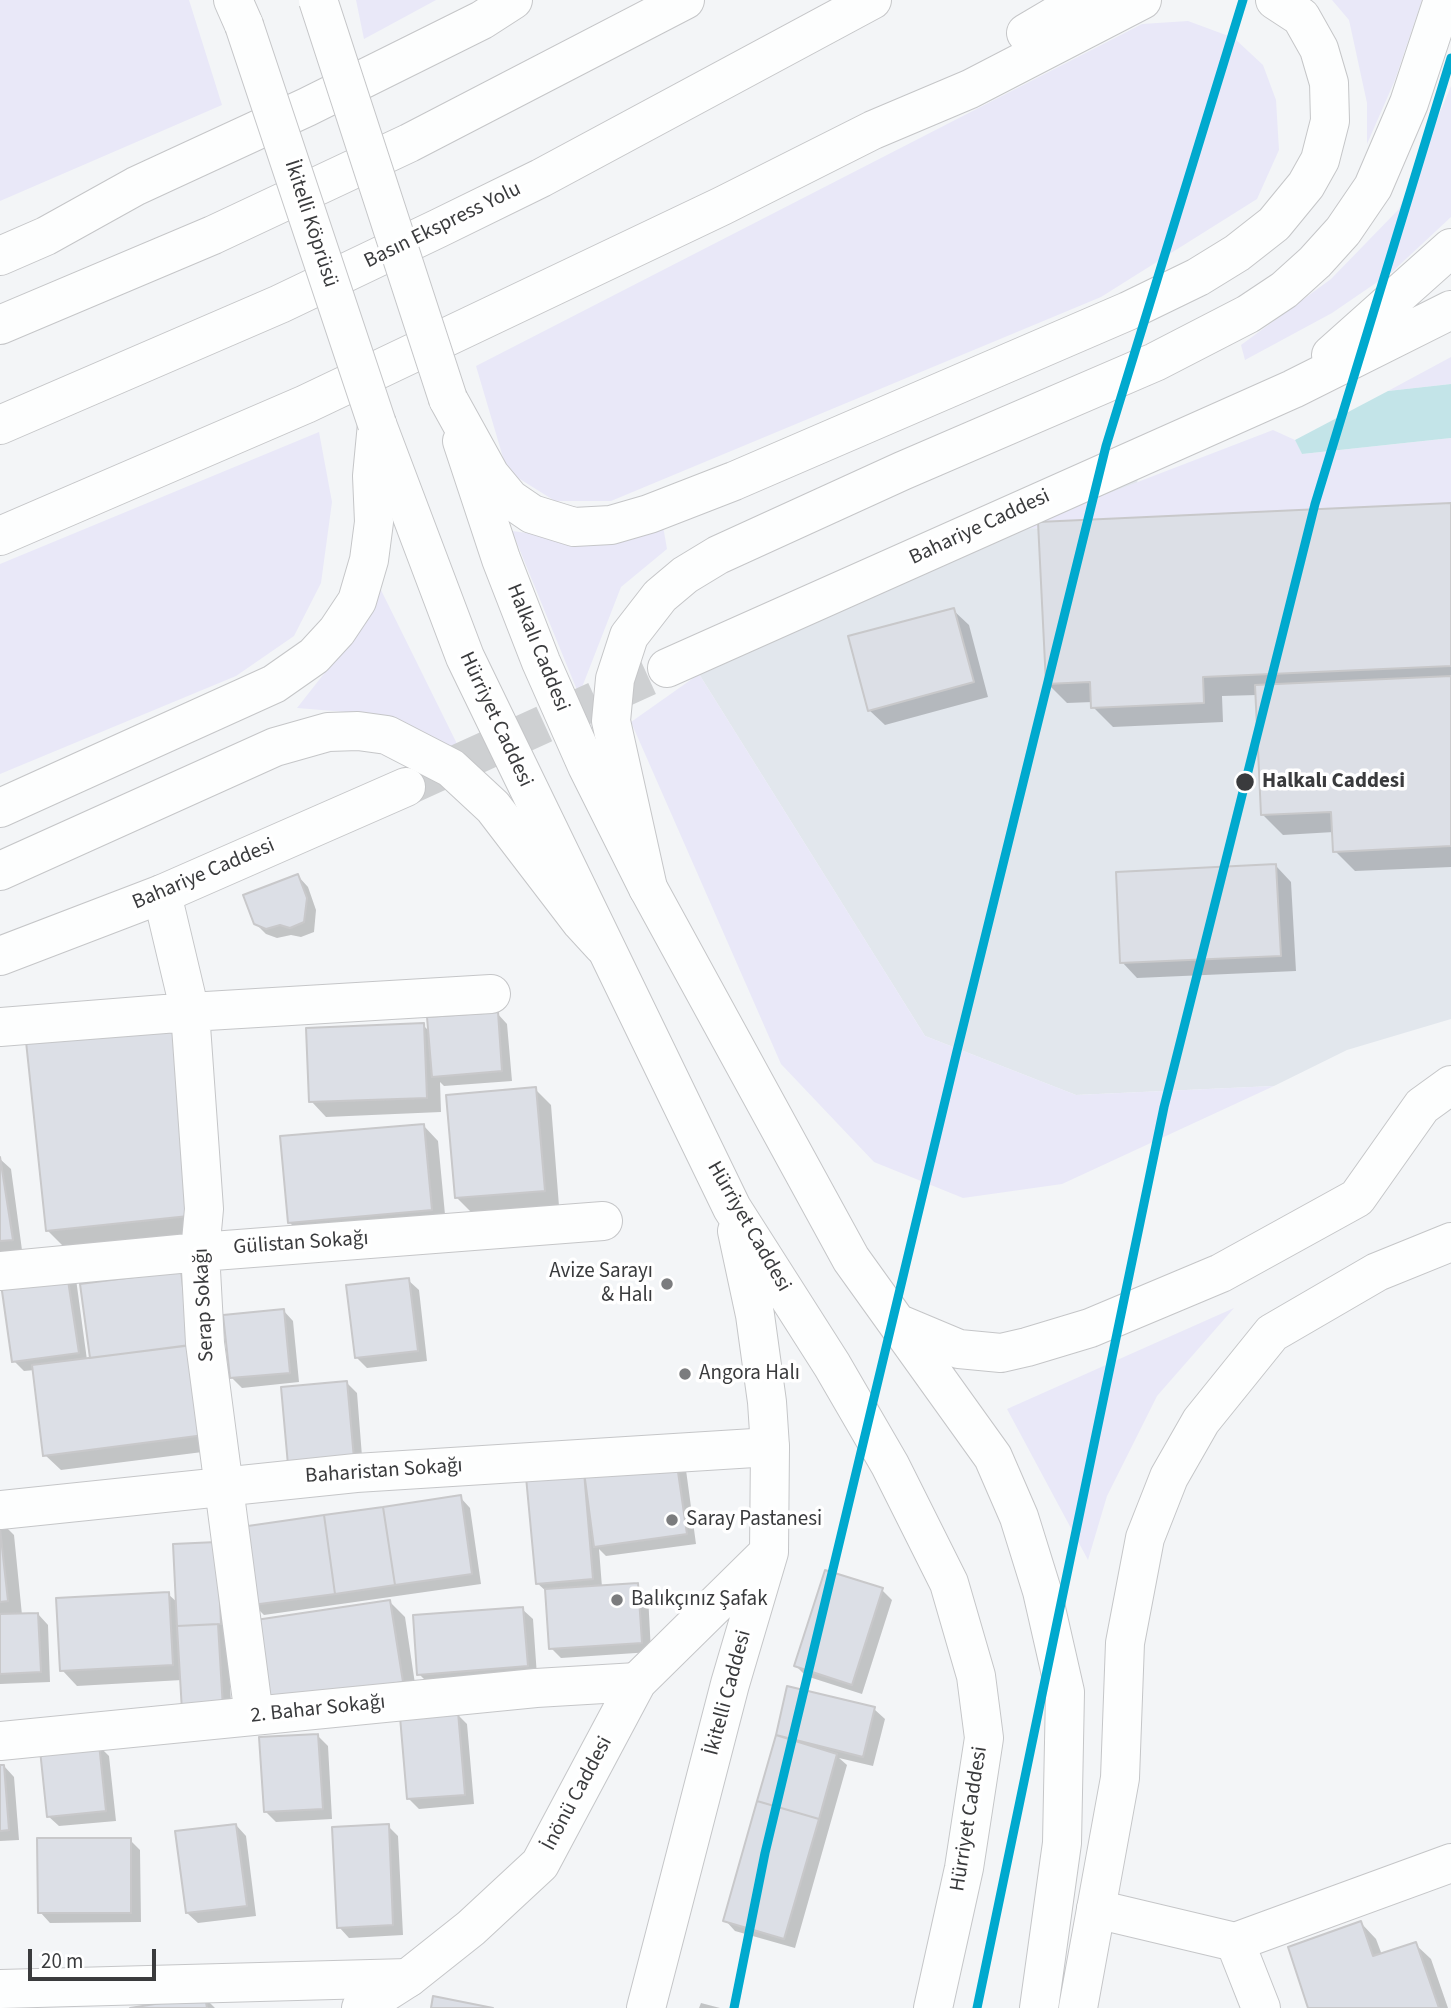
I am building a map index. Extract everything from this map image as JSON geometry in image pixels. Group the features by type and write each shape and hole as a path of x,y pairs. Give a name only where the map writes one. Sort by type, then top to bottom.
{"main road":[{"path":"318,0 448,399 490,475 510,499 532,514 574,527 611,525 649,514 734,481 1140,305 1208,271 1237,253 1274,224 1306,186 1320,160 1330,121 1329,83 1320,49 1301,18 1275,0"},
{"path":"0,238 136,186 307,107 482,20 513,0"},
{"path":"482,20 540,0"},
{"path":"0,325 213,235 409,143 685,0"},
{"name":"Basın Ekspress Yolu","path":"0,425 280,304 439,228 553,172 873,0"},
{"path":"873,130 960,70 1082,0"},
{"path":"0,536 306,404 722,206 873,130 970,89 1142,0"},
{"path":"1039,2008 1062,1843 1065,1692 1042,1591 1019,1517 993,1457 851,1259 648,888 611,720 615,680 629,636 660,596 685,575 718,555 1155,362 1248,314 1284,290 1343,231 1373,187 1409,103 1443,0"},
{"name":"İkitelli Köprüsü","path":"238,8 377,424"},
{"path":"0,256 46,236 136,186"},
{"path":"1293,389 1451,248"},
{"name":"Bahariye Caddesi","path":"667,668 1293,389 1451,310"},
{"name":"Halkalı Caddesi","path":"448,399 501,559 541,662 587,766 648,888"},
{"path":"0,808 275,684 314,656 337,631 357,601 369,560 374,522 372,476 377,424"},
{"name":"Hürriyet Caddesi","path":"377,424 465,657 603,946 733,1208 832,1365 890,1465 949,1583 976,1676 984,1738 964,1868 933,2008"},
{"path":"0,871 275,747 328,732 358,731 387,735 451,768 493,807 573,912 603,946"},
{"name":"Bahariye Caddesi","path":"0,956 162,894 406,787"},
{"name":"Serap Sokağı","path":"162,894 191,1012 204,1209 200,1252 205,1343 254,1716"},
{"path":"0,1027 191,1012 491,994"},
{"path":"897,1323 959,1349 1001,1353 1090,1328 1221,1273 1357,1198 1422,1106 1451,1084"},
{"name":"İkitelli Caddesi","path":"646,2008 730,1684 769,1552 770,1447 755,1315 733,1208"},
{"name":"Gülistan Sokağı","path":"0,1271 200,1252 603,1221"},
{"path":"1078,2008 1120,1778 1125,1643 1145,1538 1169,1477 1201,1421 1272,1333 1377,1272 1451,1241"},
{"name":"Baharistan Sokağı","path":"0,1510 356,1473 770,1447"},
{"name":"İnönü Caddesi","path":"361,2008 408,1978 471,1928 540,1864 637,1682 769,1552"},
{"name":"2. Bahar Sokağı","path":"0,1741 536,1688 637,1682"},
{"path":"1096,1909 1235,1942 1451,1863"},
{"path":"1235,1942 1261,2008"},
{"path":"0,1989 408,1978"}],"shaded area":[{"path":"0,0 189,0 222,105 0,201"},
{"path":"356,0 436,0 364,39"},
{"path":"1332,0 1422,0 1395,80 1367,144 1367,103 1349,20"},
{"path":"1188,21 1234,38 1263,65 1276,100 1279,150 1257,199 1101,297 611,501 555,501 507,471 476,366 1142,24"},
{"path":"1451,86 1451,217 1392,272 1332,313 1245,360 1241,345 1331,279 1399,209"},
{"path":"1451,357 1451,384 1388,391"},
{"path":"1451,384 1451,438 1302,454 1295,440 1388,391"},
{"path":"1273,430 1295,440 1302,454 1451,438 1451,514 1324,530 1018,528"},
{"path":"319,432 332,502 321,583 294,636 236,676 0,774 0,564"},
{"path":"1109,457 1141,466 1134,496 1451,514 1451,1019 1347,1050 1274,1086 1076,1095 925,1036 699,674 1018,528 1091,529"},
{"path":"663,526 667,549 621,587 579,695 512,531 582,540"},
{"path":"379,586 463,756 358,713 297,708 345,647"},
{"path":"699,674 925,1036 1076,1095 1274,1086 1062,1184 963,1198 874,1162 781,1064 631,722"},
{"path":"1234,1308 1157,1396 1107,1496 1088,1560 1007,1409"}],"building":[{"path":"1451,503 1451,666 1203,677 1204,703 1091,708 1090,682 1046,684 1038,522"},
{"path":"954,608 974,682 868,711 848,636"},
{"path":"1451,676 1451,846 1333,852 1331,812 1261,815 1255,685"},
{"path":"1276,864 1281,956 1120,963 1116,872"},
{"path":"298,874 307,898 304,922 290,928 280,925 266,929 254,924 243,895"},
{"path":"498,1012 502,1071 432,1077 427,1017"},
{"path":"185,1019 198,1215 46,1231 25,1032"},
{"path":"424,1023 427,1098 309,1102 306,1028"},
{"path":"536,1087 545,1191 455,1198 446,1095"},
{"path":"424,1124 432,1210 288,1223 280,1136"},
{"path":"0,1157 13,1240 0,1241"},
{"path":"66,1267 79,1353 12,1362 0,1277"},
{"path":"181,1271 190,1345 90,1358 80,1284"},
{"path":"409,1278 418,1351 355,1358 346,1285"},
{"path":"284,1309 290,1373 230,1378 223,1315"},
{"path":"201,1344 212,1434 43,1456 32,1365"},
{"path":"347,1381 354,1459 288,1465 281,1387"},
{"path":"676,1458 687,1534 594,1547 584,1472"},
{"path":"584,1472 593,1579 536,1584 526,1477"},
{"path":"461,1495 472,1574 395,1585 383,1507"},
{"path":"383,1507 395,1585 335,1594 324,1515"},
{"path":"324,1515 335,1594 252,1605 241,1527"},
{"path":"0,1529 8,1601 0,1602"},
{"path":"217,1542 221,1624 177,1626 173,1544"},
{"path":"825,1570 883,1588 852,1685 794,1666"},
{"path":"638,1583 642,1643 549,1649 545,1589"},
{"path":"169,1592 173,1665 60,1671 56,1598"},
{"path":"390,1600 403,1682 262,1704 249,1621"},
{"path":"523,1607 528,1666 417,1675 413,1615"},
{"path":"38,1613 41,1672 0,1674 0,1614"},
{"path":"218,1624 223,1709 182,1711 177,1626"},
{"path":"787,1686 875,1707 863,1757 776,1735"},
{"path":"458,1712 465,1795 407,1799 400,1717"},
{"path":"318,1734 323,1809 264,1812 259,1737"},
{"path":"776,1735 837,1754 819,1819 757,1801"},
{"path":"99,1744 106,1811 47,1817 40,1750"},
{"path":"0,1765 4,1765 9,1830 0,1831"},
{"path":"757,1801 819,1819 784,1939 723,1921"},
{"path":"236,1824 247,1906 186,1913 175,1831"},
{"path":"389,1824 393,1925 337,1928 332,1827"},
{"path":"37,1838 131,1838 131,1913 38,1913"},
{"path":"1361,1921 1373,1956 1416,1942 1439,2008 1308,2008 1288,1947"},
{"path":"205,1996 207,2008 130,2008"},
{"path":"433,1996 493,2008 431,2008"}],"tunnel":[{"path":"406,787 667,668"}],"transit line":[{"path":"734,2008 765,1853 957,1051 1106,446 1243,0"},
{"path":"977,2008 1164,1107 1315,504 1451,58"}],"place":[{"name":"Halkalı Caddesi","path":"1245,782"},
{"name":"Avize Sarayı & Halı","path":"667,1284"},
{"name":"Angora Halı","path":"685,1374"},
{"name":"Saray Pastanesi","path":"672,1520"},
{"name":"Balıkçınız Şafak","path":"617,1600"}]}
